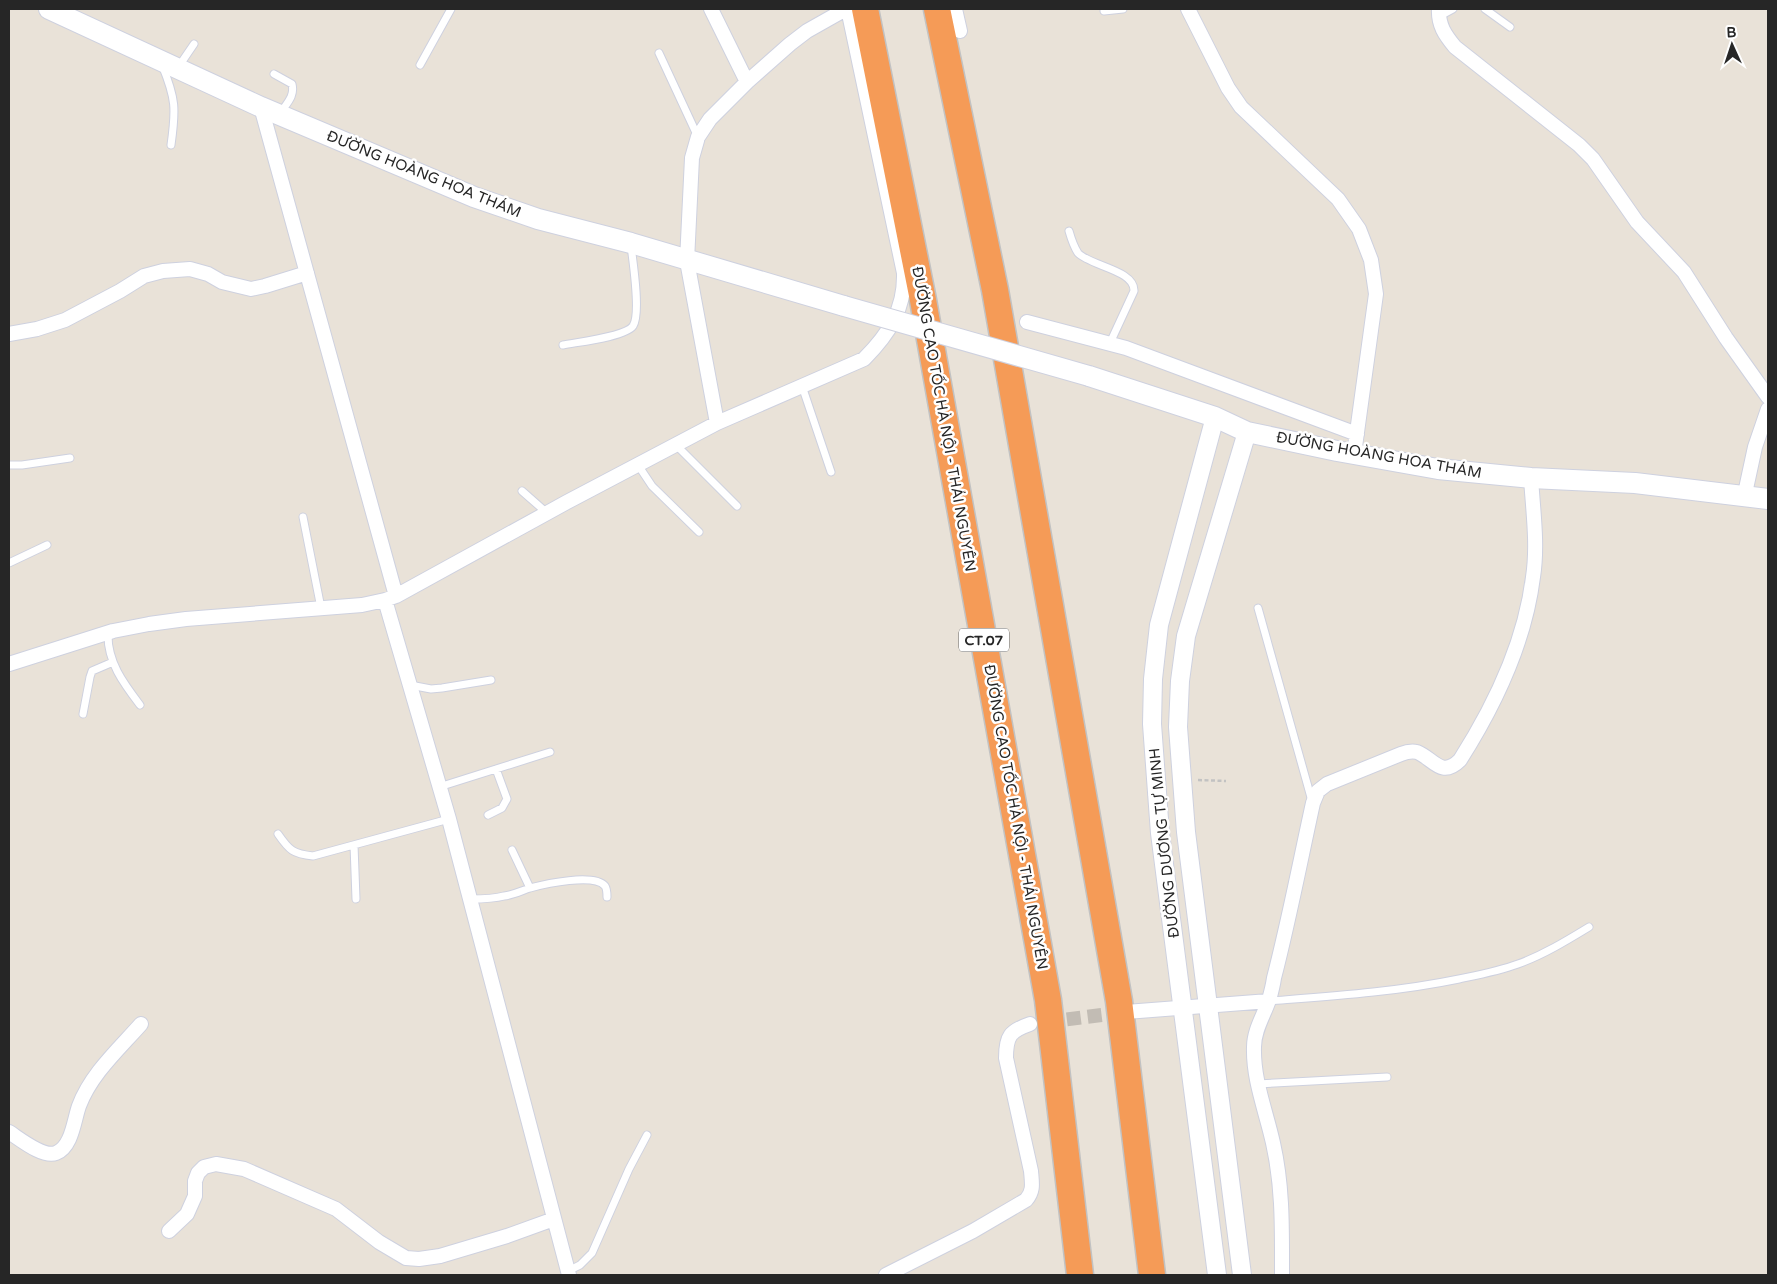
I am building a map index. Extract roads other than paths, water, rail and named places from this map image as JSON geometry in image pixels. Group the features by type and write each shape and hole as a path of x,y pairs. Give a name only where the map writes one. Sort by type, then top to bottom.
{"highway":[{"name":"ĐƯỜNG CAO TỐC HÀ NỘI - THÁI NGUYÊN","path":"865,9 923,300 1048,1000 1080,1275"},
{"path":"937,9 995,290 1119,1001 1152,1275"}],"main road":[{"name":"ĐƯỜNG HOÀNG HOA THÁM","path":"49,9 279,115 474,197 538,219 631,243 686,261 1089,376 1215,417 1247,432 1354,454 1438,468 1531,478 1635,483 1744,498 1768,499"}],"street":[{"path":"711,9 747,82"},
{"path":"9,664 108,633 149,624 186,619 362,605 390,598 717,423 864,359 882,341 889,330 900,306 904,290 904,272 847,9 807,31 790,44 747,82 710,119 698,137 692,158 686,261 717,423"},
{"path":"954,9 960,31"},
{"path":"1188,9 1228,88 1241,107 1338,199 1359,229 1371,260 1376,294 1354,454"},
{"path":"1439,13 1441,28 1455,47 1579,145 1593,159 1637,222 1684,272 1726,338 1768,397"},
{"path":"261,107 307,273 390,598 410,685 470,899 568,1273"},
{"path":"9,334 36,329 65,320 144,276 163,271 190,269 208,274 228,284 251,289 307,273"},
{"path":"1027,322 1110,343 1357,434"},
{"path":"1744,498 1755,448 1768,409"},
{"name":"ĐƯỜNG DƯƠNG TỰ MINH","path":"1215,417 1159,625 1153,679 1152,724 1160,833 1217,1275"},
{"name":"ĐƯỜNG DƯƠNG TỰ MINH","path":"1242,1275 1186,832 1178,727 1180,681 1186,636 1247,432"},
{"path":"1282,1275 1283,1222 1281,1185 1273,1143 1257,1084 1254,1068 1254,1044 1260,1022 1269,1001 1288,925 1313,804 1318,791 1327,784 1401,754 1418,753 1440,766 1447,767 1455,765 1460,760 1490,707 1507,670 1523,626 1534,577 1535,531 1531,478"},
{"path":"1126,1012 1269,1001"},
{"path":"9,1132 41,1152 50,1154 62,1150 67,1143 80,1105 94,1076 141,1024"},
{"path":"886,1275 973,1231 1026,1200 1031,1194 1030,1171 1006,1058 1006,1045 1010,1035 1017,1029 1030,1024"},
{"path":"169,1231 187,1214 195,1196 195,1181 198,1173 204,1167 216,1164 244,1169 336,1209 379,1242 406,1258 419,1259 440,1256 507,1236 554,1219"}],"lane":[{"path":"420,65 451,9"},
{"path":"1104,11 1123,9"},
{"path":"1439,13 1453,9"},
{"path":"1485,9 1510,27"},
{"path":"171,144 175,117 169,64 194,44"},
{"path":"658,54 698,137"},
{"path":"274,74 292,84 293,90 292,96 279,115"},
{"path":"1069,231 1078,252 1086,259 1117,272 1132,282 1134,286 1134,291 1110,343"},
{"path":"563,345 622,333 632,327 637,315 631,243"},
{"path":"802,386 831,472"},
{"path":"676,445 737,506"},
{"path":"9,465 70,458"},
{"path":"638,465 652,486 699,532"},
{"path":"522,491 547,513"},
{"path":"302,517 322,608"},
{"path":"9,563 47,545"},
{"path":"1258,608 1313,804"},
{"path":"108,633 107,644 113,662 128,689 140,705"},
{"path":"83,714 92,671 113,662"},
{"path":"410,685 431,689 490,680"},
{"path":"439,787 550,752"},
{"path":"488,815 502,808 507,799 496,769"},
{"path":"278,834 288,849 300,855 313,856 448,818"},
{"path":"354,845 356,898"},
{"path":"512,850 530,888"},
{"path":"470,899 504,896 566,880 603,884 606,888 607,897"},
{"path":"1269,1001 1373,994 1475,976 1517,964 1552,949 1589,927"},
{"path":"1257,1084 1387,1077"},
{"path":"568,1273 592,1253 629,1169 647,1135"}],"tunnel":[{"path":"1046,1022 1126,1012"}]}
